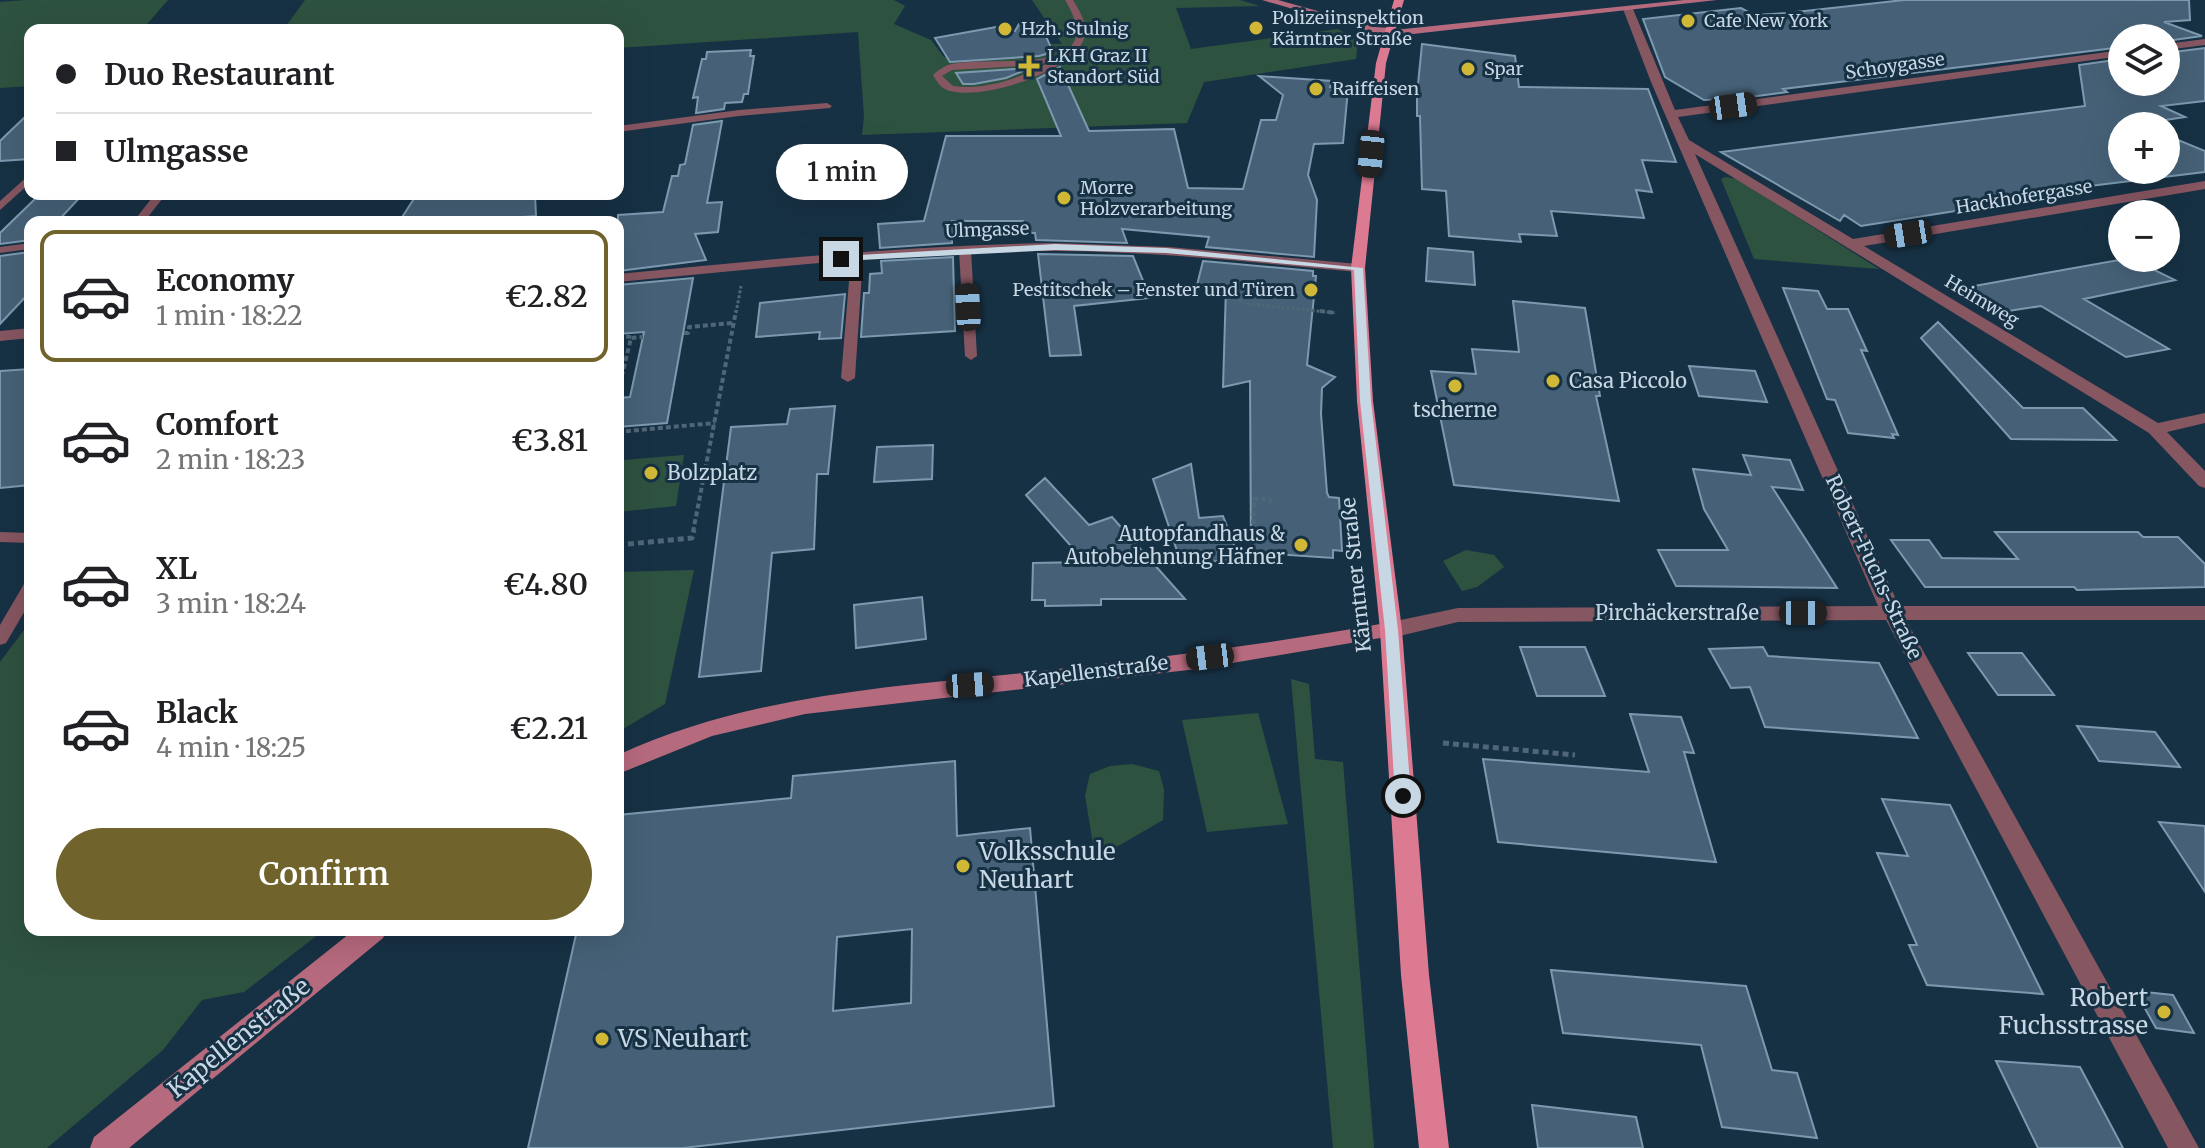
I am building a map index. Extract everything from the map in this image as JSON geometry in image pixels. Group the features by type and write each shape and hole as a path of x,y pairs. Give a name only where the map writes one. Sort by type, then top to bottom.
{"main road":[{"path":"1267,0 1360,26 1404,32 1712,0"},
{"name":"Kärntner Straße","path":"1399,0 1381,63 1358,268 1365,401 1391,630 1415,975 1434,1148"},
{"name":"Kapellenstraße","path":"624,762 665,741 755,715 941,687 1000,683 1329,642 1391,630"},
{"name":"Kapellenstraße","path":"105,1148 367,936"}],"street":[{"name":"Robert-Fuchs-Straße","path":"1628,9 1892,613 2184,1148"},
{"path":"2180,45 2205,42"},
{"name":"Schoygasse","path":"1673,114 2108,55"},
{"name":"Heimweg","path":"1686,143 2155,429 2205,482"},
{"name":"Hackhofergasse","path":"1848,244 2205,185"},
{"name":"Ulmgasse","path":"624,277 857,257 1055,247 1166,251 1358,268"},
{"path":"0,336 24,334"},
{"path":"2155,429 2205,418"},
{"name":"Pirchäckerstraße","path":"1391,630 1458,615 2205,613"}],"lane":[{"path":"1069,0 1076,10 1082,32 1080,43 1072,52 1026,77 997,86 958,89 949,87 937,75 950,67 1038,62 1072,52"},
{"path":"624,128 739,113 827,106"},
{"path":"0,207 24,183"},
{"path":"143,216 156,200"},
{"path":"0,250 24,247"},
{"path":"965,250 971,356"},
{"path":"848,378 857,257"},
{"path":"0,537 24,538"},
{"path":"0,639 24,598"}],"path":[{"path":"624,544 692,538 743,276"},
{"path":"1240,294 1241,303 1337,313"},
{"path":"684,333 688,333 689,327 733,323"},
{"path":"624,336 632,335 624,364"},
{"path":"631,338 643,337"},
{"path":"624,431 715,423"},
{"path":"1252,566 1254,499 1270,499 1271,507"},
{"path":"1443,743 1575,755"}],"green space":[{"path":"168,0 147,24 24,24 24,86 0,88 0,2"},
{"name":"LKH Graz II Standort Süd","path":"305,0 894,0 905,6 894,24 931,40 944,57 987,56 999,43 1062,44 1032,0 1240,0 1260,6 1176,8 1191,49 1338,29 1358,41 1356,59 1204,82 1187,123 862,135 864,117 858,32 624,48 624,24 287,24"},
{"path":"1721,179 1737,179 1879,269 1754,259"},
{"name":"Bolzplatz","path":"684,455 676,506 624,511 624,460"},
{"path":"1466,550 1494,555 1504,567 1477,587 1462,591 1443,561"},
{"path":"694,570 665,704 624,728 624,572"},
{"path":"24,630 24,936 316,936 244,992 202,1000 163,1050 47,1148 0,1148 0,662"},
{"path":"1291,679 1309,684 1315,759 1343,762 1374,1148 1333,1148"},
{"path":"1258,713 1288,824 1207,832 1182,720"},
{"path":"1132,764 1159,771 1164,789 1163,820 1113,849 1094,850 1085,795 1090,774 1110,766"}],"building":[{"path":"1904,0 2189,0 2190,20 2164,22 2169,24 2108,24 2108,49 1783,89 1787,92 1735,99 1704,100 1665,77 1643,19 1741,8 1754,15"},
{"path":"1040,23 1053,52 1039,56 950,62 935,38 996,27 1015,31 1019,24"},
{"path":"2180,28 2202,36 2180,39"},
{"path":"1422,44 1515,56 1519,87 1648,89 1676,162 1642,160 1652,192 1636,190 1644,218 1551,211 1557,236 1519,234 1521,242 1449,236 1446,191 1422,189 1417,94"},
{"path":"2205,48 2205,101 2161,106 2174,112 2108,112 2108,184 2016,195 2025,200 1861,226 1844,215 1840,221 1721,152 2085,106 2079,65 2108,61 2108,96 2180,96 2180,51"},
{"path":"751,50 750,56 754,56 748,94 744,94 742,102 725,103 724,109 696,113 698,97 693,98 702,59 706,59 707,52"},
{"path":"1060,67 1089,131 1174,129 1188,188 1243,189 1261,120 1276,120 1283,95 1259,76 1332,81 1330,87 1348,89 1343,143 1314,144 1308,175 1317,200 1314,257 1206,247 1209,237 1122,229 1127,243 1036,240 1035,233 1022,233 1023,221 952,221 952,243 880,248 878,224 924,221 946,136 1061,136 1037,79"},
{"path":"1030,68 1006,78 974,84 963,84 956,73"},
{"path":"24,118 24,159 0,161 0,141"},
{"path":"722,121 707,203 722,202 718,232 695,234 706,260 624,270 624,216 618,215 663,212 672,176 678,176 680,165 685,164 693,125"},
{"path":"2180,141 2205,151 2205,172 2180,175"},
{"path":"34,200 77,200 63,216 24,216 24,241 0,244 0,233"},
{"path":"413,200 535,200 536,216 403,216"},
{"path":"1428,248 1473,252 1475,285 1426,281"},
{"path":"24,253 24,298 0,324 0,256"},
{"path":"1038,254 1133,256 1150,298 1074,306 1081,355 1050,356"},
{"path":"953,257 955,331 861,337 864,293 869,293 870,274 882,273 881,261"},
{"path":"1203,261 1313,271 1313,276 1316,276 1307,365 1335,377 1322,388 1321,414 1327,493 1329,497 1339,498 1342,551 1333,550 1333,558 1274,554 1251,557 1250,381 1223,387 1226,287 1197,285"},
{"path":"2108,262 2108,272 2159,272 2175,280 2084,299 2169,349 2126,357 2041,306 2002,312 1963,288"},
{"path":"693,278 667,423 624,427 624,398 630,397 644,332 624,334 624,284"},
{"path":"1783,288 1818,291 1827,309 1848,309 1867,351 1861,350 1898,435 1892,434 1894,438 1848,433 1835,400 1827,399"},
{"path":"845,294 841,338 819,339 820,332 756,337 760,303"},
{"path":"1513,301 1585,308 1600,396 1596,396 1619,501 1454,485 1431,371 1476,374 1472,349 1519,352"},
{"path":"1938,322 2023,408 2083,408 2116,440 2011,439 1921,338"},
{"path":"1689,366 1755,371 1767,402 1699,396"},
{"path":"24,369 24,486 0,488 0,371"},
{"path":"835,406 828,474 817,474 814,549 772,553 761,671 699,677 731,427 787,424 790,409"},
{"path":"933,445 932,479 874,482 877,447"},
{"path":"1743,455 1790,460 1803,490 1772,487 1837,588 1676,586 1658,550 1728,550 1704,509 1693,469 1751,475"},
{"path":"1191,464 1199,518 1223,516 1239,558 1182,566 1153,479"},
{"path":"1045,478 1089,525 1112,517 1185,599 1101,599 1101,605 1045,606 1045,600 1032,600 1033,563 1085,562 1026,495"},
{"path":"1995,532 2138,532 2143,537 2178,537 2205,564 2205,587 2077,590 2074,587 1925,587 1891,540 1929,540 1942,558 2018,559"},
{"path":"922,597 926,639 856,648 854,605"},
{"path":"1520,647 1585,647 1605,696 1537,696"},
{"path":"1763,647 1768,656 1879,663 1918,738 1765,727 1750,687 1731,688 1709,649"},
{"path":"1968,653 2022,653 2054,695 1998,695"},
{"path":"1630,714 1681,717 1694,753 1684,752 1716,862 1498,842 1483,759 1649,772"},
{"path":"2077,726 2155,732 2180,767 2099,761"},
{"path":"955,761 957,836 1030,828 1054,1106 683,1148 528,1148 576,936 624,936 624,814 791,798 793,776","holes":["912,929 911,1003 833,1011 837,937"]},
{"path":"1882,799 1950,805 2043,994 1927,985 1909,945 1917,945 1877,853 1908,856"},
{"path":"2159,822 2205,826 2205,892"},
{"path":"1551,970 1746,986 1772,1070 1797,1073 1817,1138 1722,1127 1701,1045 1563,1033"},
{"name":"Robert Fuchsstrasse","path":"2135,991 2173,995 2194,1033 2156,1028"},
{"path":"1996,1061 2080,1067 2123,1148 2038,1148"},
{"path":"1532,1105 1636,1117 1643,1148 1538,1148"}],"place":[{"name":"Cafe New York","path":"1688,21"},
{"name":"Polizeiinspektion Kärntner Straße","path":"1256,28"},
{"name":"Hzh. Stulnig","path":"1005,29"},
{"name":"LKH Graz II Standort Süd","path":"1029,66"},
{"name":"Spar","path":"1468,69"},
{"name":"Raiffeisen","path":"1316,89"},
{"name":"Morre Holzverarbeitung","path":"1064,198"},
{"name":"Pestitschek – Fenster und Türen","path":"1311,290"},
{"name":"Casa Piccolo","path":"1553,381"},
{"name":"tscherne","path":"1455,386"},
{"name":"Bolzplatz","path":"651,473"},
{"name":"Autopfandhaus & Autobelehnung Häfner","path":"1301,545"},
{"name":"Volksschule Neuhart","path":"963,866"},
{"name":"Robert Fuchsstrasse","path":"2164,1012"},
{"name":"VS Neuhart","path":"602,1039"}],"route":[{"path":"841,259 1055,247 1166,251 1358,268 1365,401 1391,630 1403,796"}]}
